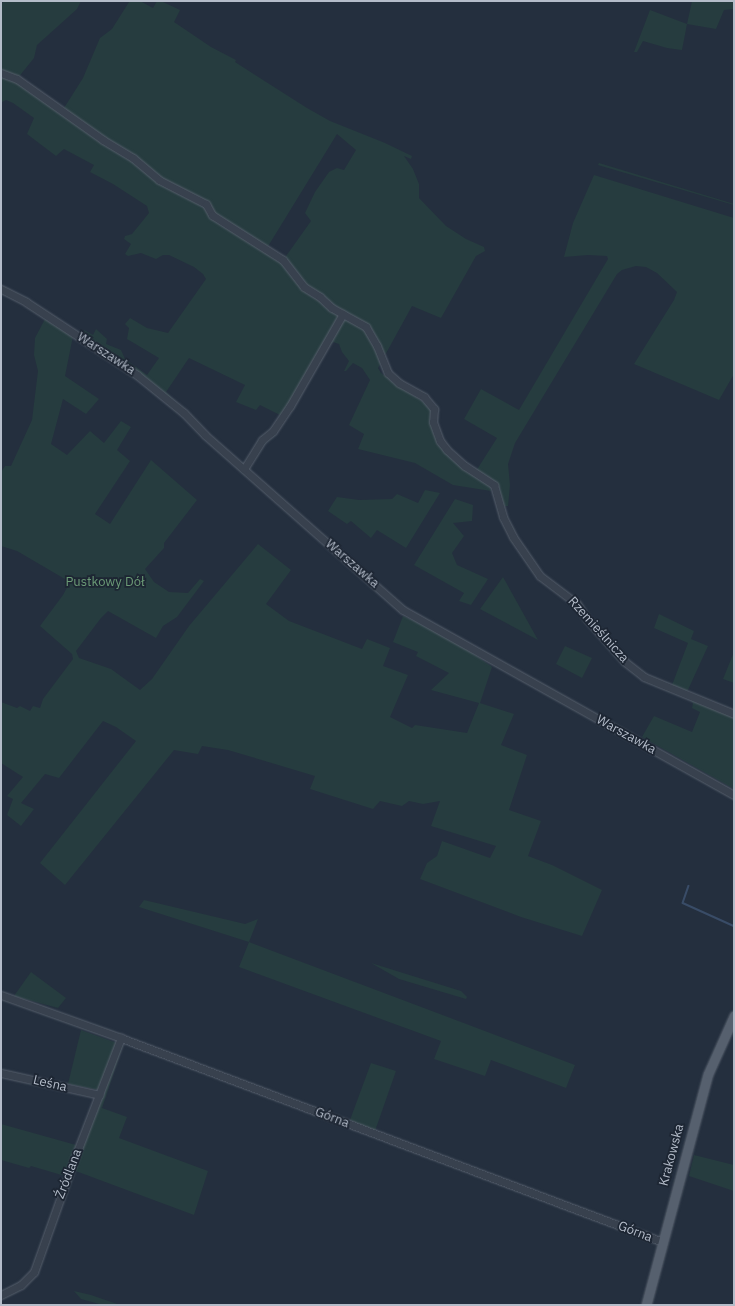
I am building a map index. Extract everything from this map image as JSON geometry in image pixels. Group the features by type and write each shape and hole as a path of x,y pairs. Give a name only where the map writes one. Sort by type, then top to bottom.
{"main road":[{"name":"Krakowska","path":"646,1305 708,1074 731,1030 734,1016"}],"street":[{"name":"Rzemieślnicza","path":"1,73 17,79 103,140 133,158 159,180 206,204 212,214 283,260 304,287 366,327 377,346 388,373 399,383 424,397 434,410 432,422 440,441 447,450 465,466 494,485 503,518 513,537 540,576 578,604 587,619 625,662 644,677 734,714"},
{"name":"Warszawka","path":"1,289 26,302 128,368 184,413 244,469 412,616 734,795"},
{"path":"244,469 262,440 270,435 286,412 344,314"},
{"name":"Górna","path":"1,995 121,1038 663,1242"},
{"name":"Źródlana","path":"1,1295 21,1285 34,1272 75,1157 121,1038"},
{"name":"Leśna","path":"1,1073 100,1095"}],"green space":[{"path":"4,1 81,1 77,9 37,45 34,58 17,79 64,108 83,78 100,38 112,29 129,2 128,1 140,1 153,8 157,1 161,1 180,10 174,22 211,47 236,60 235,62 307,108 330,121 385,143 412,156 411,159 404,156 413,169 419,184 419,198 446,226 466,239 484,247 485,251 476,256 441,318 412,306 378,368 381,373 432,408 438,443 490,486 491,491 453,485 415,463 358,449 364,434 349,425 370,380 362,368 353,363 346,371 344,371 349,361 342,352 339,344 333,342 327,349 323,349 282,416 260,405 256,410 236,402 245,385 189,358 166,392 191,417 144,378 82,334 84,330 93,335 96,329 107,339 106,344 121,350 125,359 147,375 159,358 127,339 129,328 125,324 130,318 147,328 168,333 206,279 203,274 194,267 169,255 163,255 156,259 141,253 128,256 125,254 131,244 124,239 125,236 132,234 149,213 147,206 113,184 90,172 94,165 64,149 56,156 27,134 34,118 13,103 6,100 2,102 1,5","holes":["337,134 356,150 344,170 337,168 329,172 315,192 305,213 311,221 284,259 267,248"]},
{"path":"692,1 734,1 734,9 724,10 716,29 687,24"},
{"path":"650,10 687,24 682,50 667,48 643,41 637,52 634,52"},
{"path":"599,163 734,204 734,205 598,165"},
{"path":"594,175 734,218 734,374 719,400 634,364 674,300 677,292 657,273 646,267 636,266 622,270 617,274 515,443 508,464 510,485 508,506 502,506 498,489 476,471 497,438 464,419 481,389 519,410 608,259 607,256 588,255 564,257 573,223"},
{"name":"Pustkowy Dół","path":"45,319 73,336 65,376 99,399 86,414 63,399 51,444 67,455 90,431 104,443 121,421 131,427 117,450 130,461 95,514 110,524 151,460 197,500 164,543 164,548 145,569 154,582 169,592 188,593 200,579 204,581 177,617 163,626 156,638 108,611 76,651 79,658 111,669 140,690 152,679 189,626 258,544 291,570 266,604 289,621 362,649 367,639 390,648 383,666 408,675 390,717 412,728 415,725 467,733 479,703 431,690 449,673 416,656 418,652 393,642 403,616 428,627 467,649 492,667 480,703 514,714 501,745 527,755 509,810 541,821 528,856 552,865 602,890 582,936 521,917 420,879 427,863 437,856 442,841 490,858 496,846 431,826 440,801 423,804 409,801 402,806 380,801 373,809 310,789 315,776 228,750 202,746 198,754 174,750 65,885 40,863 136,741 116,727 103,721 59,778 45,774 21,803 34,809 21,826 7,815 13,799 7,796 23,777 1,763 1,702 17,708 20,706 30,711 33,706 40,708 43,699 73,659 72,654 40,626 63,595 70,582 17,551 1,546 1,472 5,466 11,466 32,420 38,371 34,355 35,338"},
{"path":"425,490 440,493 406,548 377,530 371,538 351,521 347,524 328,511 337,497 359,500 392,499 397,494 418,503"},
{"path":"455,499 473,505 472,521 453,523 464,536 452,553 457,565 488,579 471,605 459,601 464,593 414,565"},
{"path":"503,577 538,640 480,609"},
{"path":"659,614 694,631 691,639 708,646 687,692 672,685 688,643 654,628"},
{"path":"565,646 592,658 582,678 556,664"},
{"path":"734,652 734,683 723,679"},
{"path":"686,696 734,716 734,789 642,737 654,716 692,732 700,712 692,708 693,703"},
{"path":"144,900 245,924 258,919 249,942 139,907"},
{"path":"249,942 575,1065 566,1088 491,1060 485,1076 434,1059 441,1041 239,967"},
{"path":"371,963 461,991 467,997 466,999 399,979"},
{"path":"31,972 66,998 58,1008 14,996"},
{"path":"81,1030 117,1043 99,1090 68,1084"},
{"path":"121,1045 123,1045 102,1108 127,1117 119,1138 208,1171 194,1215 73,1170 49,1239 53,1221"},
{"path":"371,1063 396,1071 375,1131 350,1120"},
{"path":"1,1124 76,1145 65,1176 31,1166 29,1168 1,1160"},
{"path":"694,1155 734,1165 734,1191 689,1176"},
{"path":"74,1291 120,1305 103,1305 81,1299"}],"waterway":[{"path":"689,886 683,903 734,926"}]}
